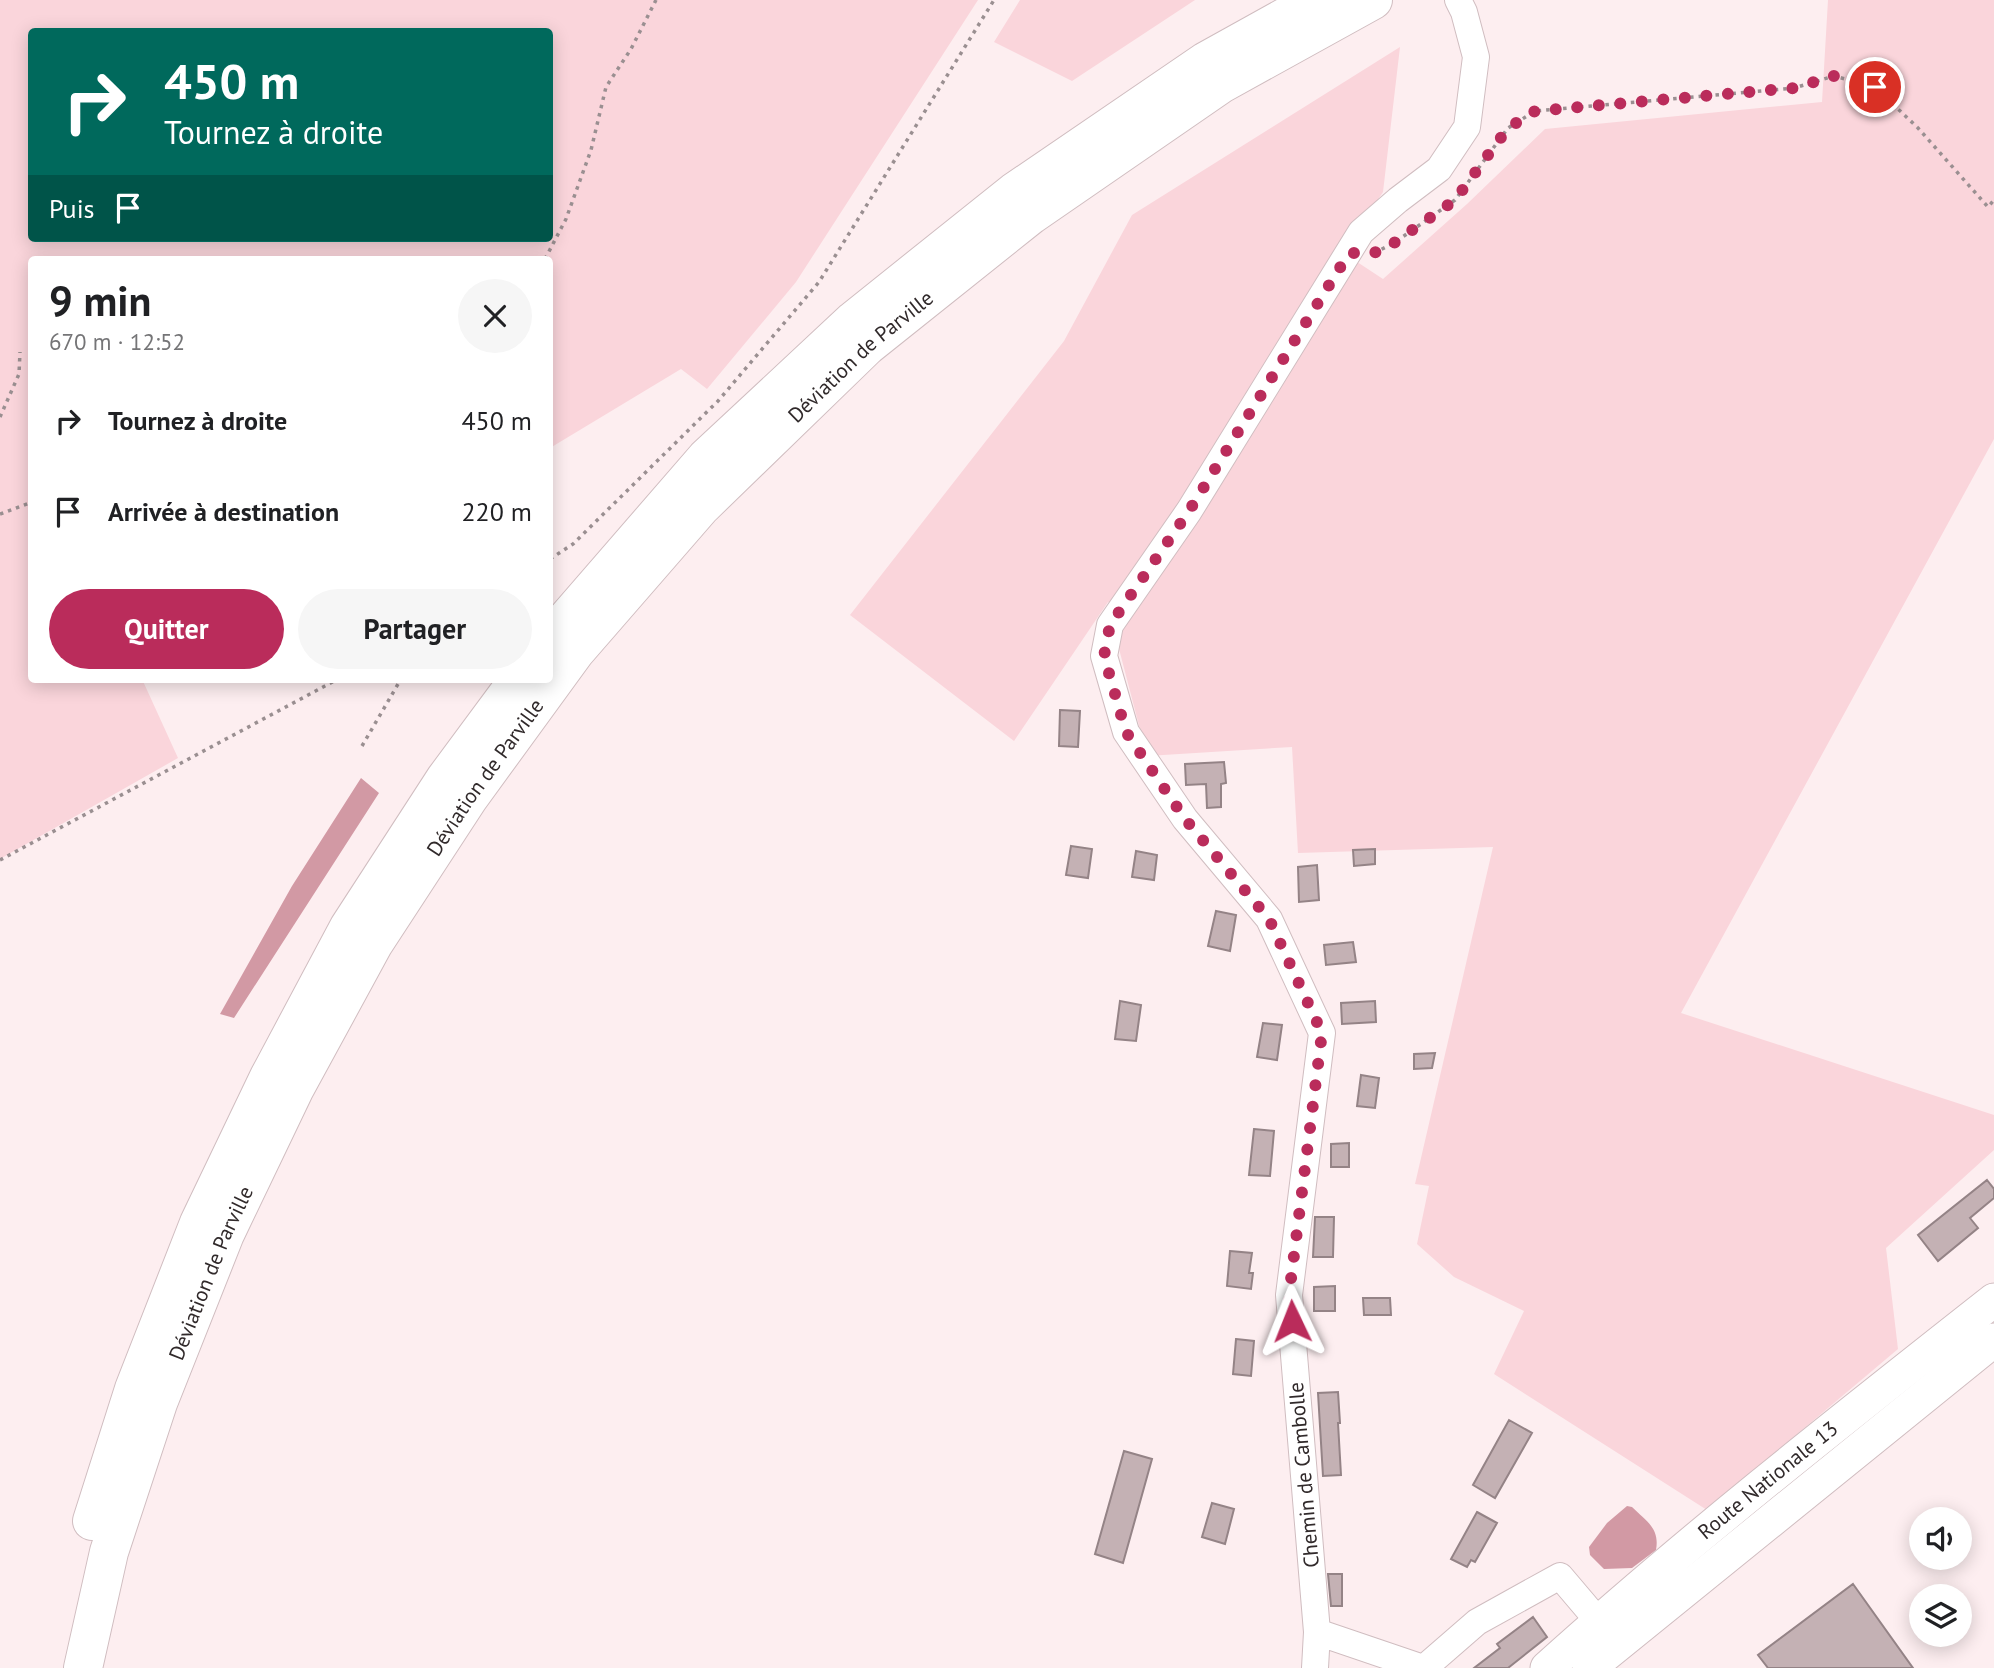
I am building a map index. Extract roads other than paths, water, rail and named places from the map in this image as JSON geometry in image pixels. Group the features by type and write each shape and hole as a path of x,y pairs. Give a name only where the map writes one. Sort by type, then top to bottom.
{"highway":[{"name":"Déviation de Parville","path":"553,635 706,458 854,320 1014,192 1206,61 1316,0"},
{"name":"Déviation de Parville","path":"553,682 575,652 701,508 867,346 1031,215 1221,84 1373,0"},
{"name":"Déviation de Parville","path":"57,1668 85,1543 134,1389 199,1223 269,1077 349,927 445,779 516,683"},
{"name":"Déviation de Parville","path":"83,1668 109,1552 158,1403 225,1234 294,1090 374,943 468,799 552,683"}],"main road":[{"name":"Route Nationale 13","path":"1547,1668 1810,1446 1994,1300"},
{"name":"Route Nationale 13","path":"1589,1668 1994,1340"}],"street":[{"name":"Chemin de Cambolle","path":"1315,1668 1317,1632 1289,1295 1322,1033 1269,919 1185,819 1126,732 1104,656 1110,625 1189,511 1362,232 1439,169 1467,127 1476,57 1461,6"},
{"path":"1317,1632 1423,1668 1477,1622 1560,1576 1599,1622"}]}
